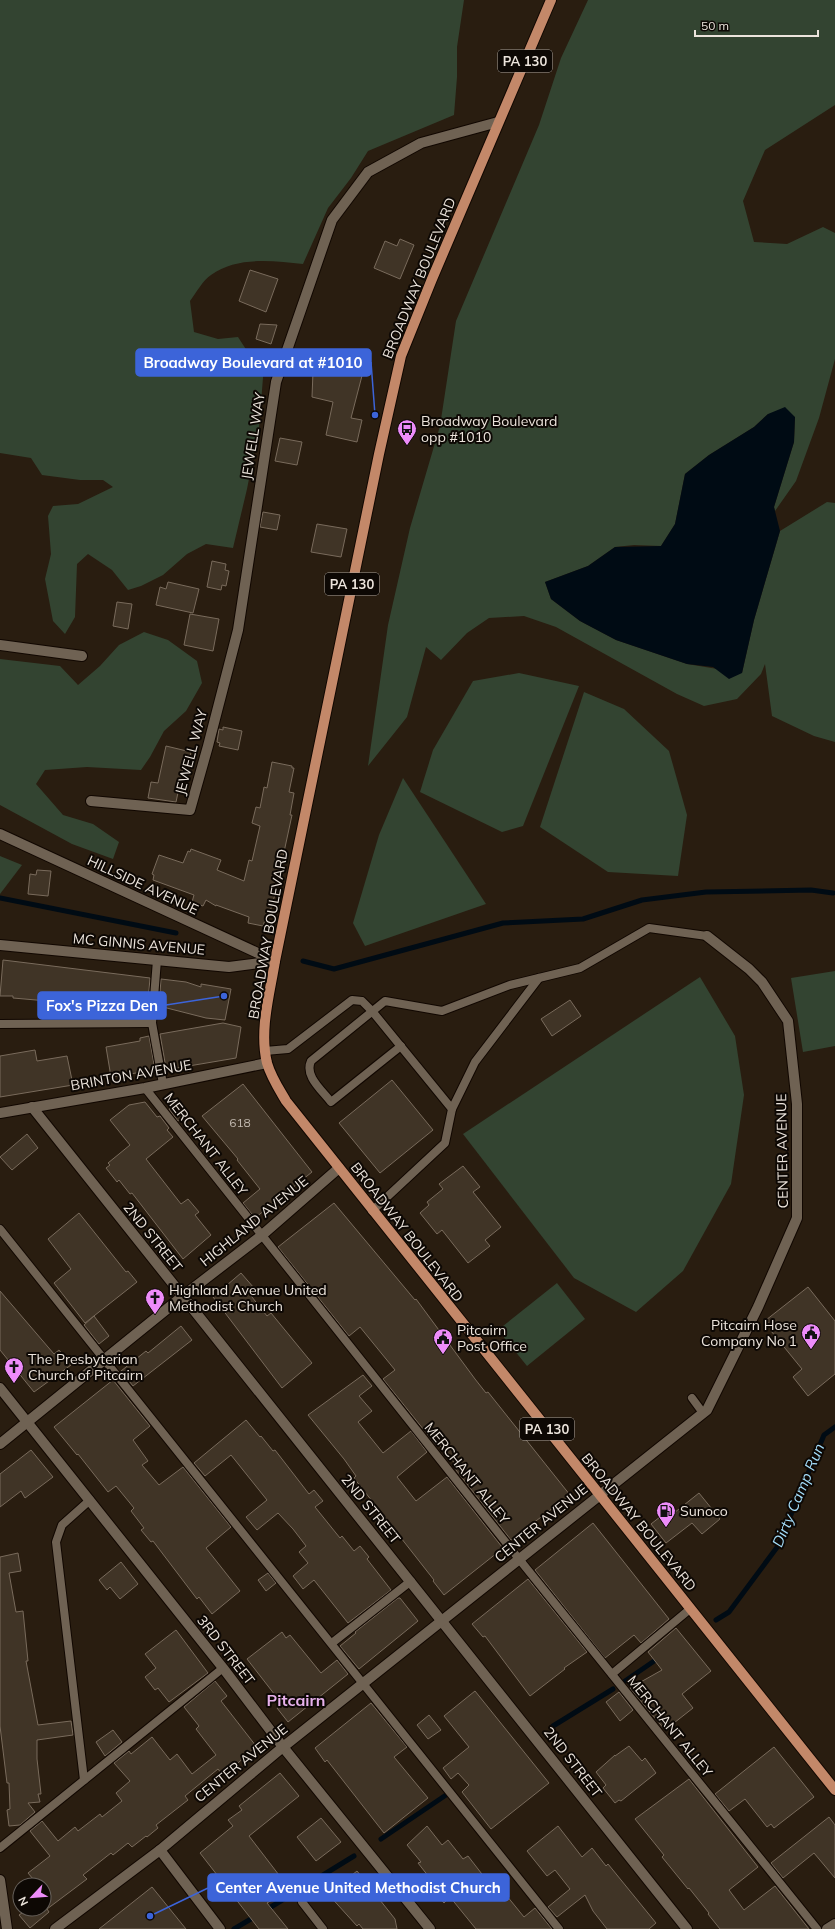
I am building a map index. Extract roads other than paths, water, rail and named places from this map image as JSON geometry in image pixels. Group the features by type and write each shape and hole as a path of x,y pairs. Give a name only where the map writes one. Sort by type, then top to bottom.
{"main road":[{"name":"BROADWAY BOULEVARD","path":"551,0 498,122 401,356 379,454 275,961 265,1026 267,1063 275,1084 286,1101 372,1211 835,1790"}],"street":[{"name":"JEWELL WAY","path":"91,801 190,810 238,630 276,382 332,220 368,172 421,143 498,122"},
{"path":"0,645 82,656"},
{"name":"HILLSIDE AVENUE","path":"0,834 275,961"},
{"name":"CENTER AVENUE","path":"55,1929 160,1850 283,1747 707,1410 758,1307 797,1218 797,1104 788,1021 762,982 749,969 707,936"},
{"name":"MC GINNIS AVENUE","path":"0,945 230,966 275,961"},
{"name":"BRINTON AVENUE","path":"0,1113 145,1088 267,1063"},
{"name":"2ND STREET","path":"32,1107 687,1929"},
{"name":"HIGHLAND AVENUE","path":"0,1444 104,1361 182,1296 261,1236 339,1168"},
{"name":"3RD STREET","path":"0,1388 223,1668 283,1747 430,1929"},
{"path":"160,1850 220,1929"},
{"path":"0,1880 7,1929"},
{"path":"827,1929 835,1924"}],"lane":[{"path":"401,1046 331,1102 309,1074 308,1067 311,1061 385,1000 442,1011 510,985 580,968 649,928 707,936"},
{"path":"157,960 152,1023 163,1084"},
{"path":"372,1211 444,1143 452,1109 475,1062 539,978"},
{"path":"266,1051 288,1049 352,1000 362,1001 372,1011 452,1109"},
{"path":"0,1024 152,1023"},
{"name":"MERCHANT ALLEY","path":"145,1088 519,1559 817,1929"},
{"path":"0,1228 104,1361 332,1643 559,1929"},
{"path":"692,1398 703,1413"},
{"path":"84,1780 56,1542 62,1525 90,1500"},
{"path":"332,1643 411,1581"},
{"path":"612,1674 690,1609"},
{"path":"0,1848 223,1668"},
{"path":"302,1902 323,1929"}],"waterway":[{"path":"303,961 334,969 503,923 583,919 642,900 706,892 811,890 833,893"},
{"path":"0,898 176,933"},
{"name":"Dirty Camp Run","path":"716,1620 729,1612 778,1546 824,1435 835,1427"},
{"name":"Dirty Camp Run","path":"625,1681 660,1657"},
{"name":"Dirty Camp Run","path":"553,1726 613,1689"},
{"name":"Dirty Camp Run","path":"381,1839 446,1795"},
{"name":"Dirty Camp Run","path":"266,1910 354,1856"},
{"name":"Dirty Camp Run","path":"234,1929 256,1916"}],"place":[{"name":"Broadway Boulevard at #1010","path":"375,415"},
{"name":"Broadway Boulevard opp #1010","path":"407,446"},
{"name":"Fox's Pizza Den","path":"224,996"},
{"name":"Highland Avenue United Methodist Church","path":"155,1315"},
{"name":"Pitcairn Hose Company No 1","path":"811,1350"},
{"name":"Pitcairn Post Office","path":"443,1355"},
{"name":"The Presbyterian Church of Pitcairn","path":"14,1384"},
{"name":"Sunoco","path":"666,1528"},
{"name":"Center Avenue United Methodist Church","path":"150,1916"}],"district":[{"name":"Pitcairn","path":"296,1700"}]}
